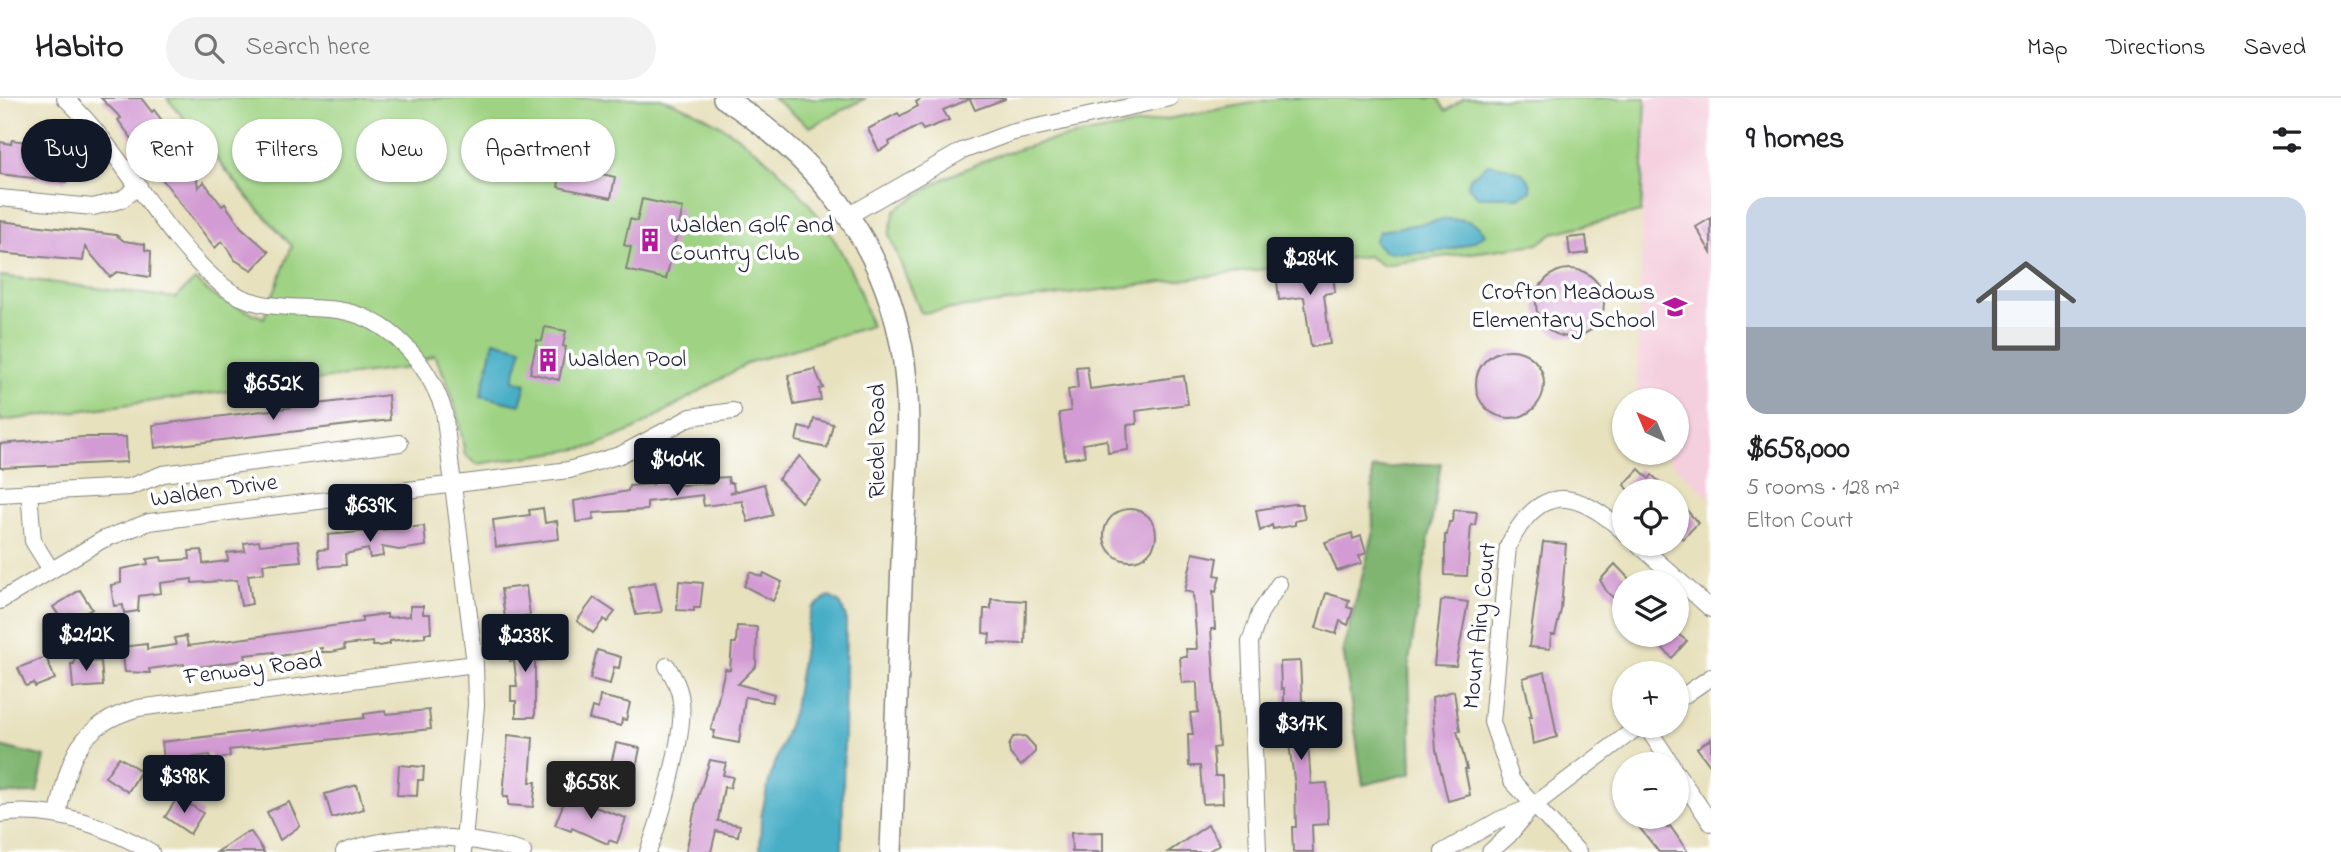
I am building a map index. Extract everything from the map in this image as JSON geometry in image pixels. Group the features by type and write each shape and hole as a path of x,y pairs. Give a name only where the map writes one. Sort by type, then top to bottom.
{"street":[{"path":"65,98 91,124 195,260 226,289 268,306 348,313 376,324 403,343 436,388 444,411 475,664 476,705 464,845"},
{"name":"Riedel Road","path":"723,98 786,142 822,178 848,216 878,270 901,346 906,381 891,852"},
{"path":"848,216 962,151 1010,133 1170,98"},
{"path":"0,198 93,206 121,200 139,186"},
{"name":"Walden Drive","path":"0,601 102,540 149,522 569,470 597,463 642,444 691,417 733,411"},
{"path":"0,494 129,486 163,474 400,443"},
{"path":"29,492 33,541 51,570"},
{"name":"Mount Airy Court","path":"1578,852 1512,781 1492,722 1508,546 1519,525 1529,514 1556,500 1569,499 1595,507 1612,522"},
{"path":"1651,556 1711,609"},
{"path":"1258,852 1250,642 1260,613 1279,584"},
{"name":"Fenway Road","path":"58,815 67,767 74,755 96,729 120,713 138,708 475,664"},
{"path":"648,852 659,819 682,717 678,686 667,666"},
{"path":"1689,692 1711,677"},
{"path":"1490,852 1509,835 1533,806 1623,738"},
{"path":"1689,791 1711,823"},
{"path":"1443,852 1499,820 1533,806"},
{"path":"0,814 58,815 122,835 150,852"},
{"path":"344,852 390,840 523,852"}],"shaded area":[{"name":"Crofton Meadows Elementary School","path":"1646,98 1711,98 1711,498 1675,466 1689,466 1689,388 1636,388"}],"green space":[{"path":"167,98 660,98 721,126 749,145 798,191 838,246 856,281 871,326 750,362 633,430 592,447 477,464 465,455 454,404 434,355 407,368 0,421 0,276 175,298 195,280 215,297 264,318 292,246 236,182 342,182 342,119 232,119 232,178 218,161 218,119 184,119"},
{"path":"773,98 866,98 810,127"},
{"path":"1280,98 1438,98 1446,111 1464,98 1646,98 1641,212 1553,233 1538,244 1382,265 1368,256 921,313 889,235 895,210 943,179 995,156 1048,141"},
{"path":"1441,463 1409,662 1412,773 1363,785 1343,649 1373,535 1372,469"},
{"path":"0,746 45,757 37,793 0,794"}],"water":[{"path":"1488,164 1517,170 1528,178 1531,191 1518,197 1478,197 1468,186 1470,178"},
{"path":"1447,219 1473,223 1485,234 1463,246 1422,253 1384,251 1374,241 1380,231"},
{"path":"494,341 522,348 513,380 526,384 520,405 481,396"},
{"path":"829,596 841,604 846,618 842,852 760,852 761,817 769,781 794,708 809,617 812,608"}],"building":[{"path":"101,98 141,98 161,119 126,119 126,131 118,120 121,118"},
{"path":"923,98 1005,99 975,110 970,99 943,110 949,120 923,130 920,125 889,142 890,145 879,151 868,129 918,106 916,102"},
{"path":"12,140 21,141 21,177 0,174 0,142 11,144"},
{"path":"165,182 197,182 198,188 204,182 222,206 225,204 241,227 269,252 252,270 235,260 222,241 215,248"},
{"path":"559,182 614,182 611,198 558,187"},
{"name":"Walden Golf and Country Club","path":"642,199 683,208 666,279 626,270 631,247 624,245 630,219 637,221"},
{"path":"1711,218 1711,253 1696,227"},
{"path":"0,221 116,235 124,241 145,244 145,250 151,251 150,277 117,272 110,277 85,247 83,261 0,253"},
{"path":"1586,236 1588,253 1570,255 1568,238"},
{"path":"1332,265 1335,292 1324,294 1330,344 1311,347 1304,297 1279,300 1276,272"},
{"path":"1570,269 1583,272 1594,279 1601,290 1604,303 1601,316 1594,327 1583,334 1570,337 1557,334 1546,327 1539,316 1536,303 1539,290 1546,279 1557,272"},
{"name":"Walden Pool","path":"545,327 566,331 563,346 566,347 559,380 530,373 537,340 542,341"},
{"path":"1510,350 1523,353 1534,360 1541,371 1544,384 1541,397 1534,408 1523,415 1510,418 1497,415 1486,408 1479,397 1476,384 1479,371 1486,360 1497,353"},
{"path":"1087,366 1090,389 1184,376 1188,404 1136,411 1137,424 1127,425 1128,450 1108,453 1107,440 1083,444 1085,456 1065,459 1059,413 1071,411 1068,390 1078,388 1076,367"},
{"path":"815,369 823,388 819,389 821,400 794,405 788,375"},
{"path":"388,395 390,420 155,448 153,425"},
{"path":"814,419 833,424 827,448 796,441 799,427 811,430"},
{"path":"83,437 126,437 127,462 0,468 0,444"},
{"path":"800,456 821,482 801,502 778,479"},
{"path":"1639,469 1649,479 1630,479"},
{"path":"728,477 729,483 733,483 734,491 730,493 764,484 773,515 748,522 742,501 704,506 702,495 647,502 647,510 593,513 594,520 576,522 574,501 628,491 629,486 654,484 654,481 680,478 681,485 712,484 714,478"},
{"path":"1302,504 1305,519 1295,521 1295,525 1273,529 1272,525 1260,531 1256,510"},
{"path":"543,508 545,523 557,521 559,539 496,547 493,520 530,515 529,510"},
{"path":"1130,509 1140,511 1148,517 1154,525 1154,545 1148,553 1140,559 1130,561 1120,559 1112,553 1106,545 1104,535 1106,525 1112,517 1120,511"},
{"path":"1454,510 1477,512 1475,525 1471,525 1467,576 1445,575 1445,535 1449,522 1452,522"},
{"path":"1689,513 1698,523 1689,533"},
{"path":"424,526 426,546 399,550 382,547 383,556 370,558 368,549 345,554 346,565 320,567 318,550 328,549 328,535"},
{"path":"1352,533 1353,539 1361,536 1366,553 1359,556 1362,563 1337,571 1325,542"},
{"path":"259,541 260,545 298,541 301,561 263,564 264,573 248,575 252,604 241,606 237,580 192,583 192,579 160,583 161,593 139,596 138,611 124,613 123,605 114,606 111,585 121,583 121,569 148,564 147,559 190,559 189,551 202,550 203,564 228,561 227,553 245,551 244,543"},
{"path":"1543,542 1566,544 1561,610 1555,635 1551,635 1550,649 1529,647"},
{"path":"1193,553 1218,558 1215,575 1220,576 1216,592 1213,591 1215,629 1211,629 1219,747 1213,748 1215,776 1222,776 1223,803 1203,804 1200,766 1189,766 1188,734 1193,734 1190,713 1198,712 1197,682 1182,683 1180,657 1187,657 1186,649 1197,649 1193,593 1185,591"},
{"path":"1615,564 1621,570 1612,570 1612,596 1600,580"},
{"path":"750,572 762,577 764,573 782,582 773,601 744,586"},
{"path":"679,581 703,583 700,608 694,608 694,611 677,610"},
{"path":"655,582 662,612 636,615 629,588"},
{"path":"526,586 530,615 505,618 501,589"},
{"path":"80,590 92,609 76,619 73,615 62,620 53,607"},
{"path":"1326,593 1349,600 1347,607 1353,609 1348,625 1340,621 1336,634 1316,628"},
{"path":"594,598 615,612 607,622 604,619 593,633 577,621"},
{"path":"991,599 1026,601 1025,644 989,643 990,634 983,633 984,609 991,609"},
{"path":"1445,599 1468,602 1456,666 1434,665 1441,602"},
{"path":"410,606 423,606 423,614 430,614 431,633 425,633 425,637 390,641 390,644 379,646 373,646 372,642 344,645 345,649 331,652 322,652 322,648 275,657 274,652 245,655 246,660 185,669 184,664 149,669 150,673 125,672 122,647 147,644 147,649 176,645 174,638 186,636 188,646 362,622 362,617 387,614 387,618 410,616"},
{"path":"737,626 757,627 756,666 738,684 774,694 772,702 745,697 739,743 713,738 715,731 711,730 725,669 730,670 732,643 736,643"},
{"path":"531,637 534,647 544,644 546,660 535,661 535,717 516,717 516,701 511,701 511,686 517,686 514,660 510,661 507,640"},
{"path":"1661,647 1682,647 1672,658"},
{"path":"597,650 621,657 619,668 614,667 610,684 590,679"},
{"path":"88,654 88,662 101,661 103,686 73,688 71,664 74,664 75,655"},
{"path":"46,657 55,679 35,687 34,683 26,686 18,668"},
{"path":"1300,661 1302,701 1305,701 1304,742 1308,742 1311,784 1327,783 1328,824 1312,825 1313,852 1293,852 1292,827 1296,827 1295,785 1287,731 1284,731 1284,688 1281,689 1280,662"},
{"path":"1545,672 1557,737 1533,744 1529,717 1532,717 1523,678"},
{"path":"1454,691 1460,731 1457,731 1467,769 1470,795 1448,801 1436,750 1432,697"},
{"path":"600,696 630,703 626,720 622,719 621,726 589,719 592,707 598,709"},
{"path":"429,710 431,729 229,750 230,756 211,762 210,755 164,761 162,742 364,718 364,714 385,711 386,714"},
{"path":"508,735 533,738 530,782 536,782 533,807 508,805 508,797 503,797"},
{"path":"1025,736 1035,747 1035,752 1021,766 1010,754 1009,746 1013,737"},
{"path":"1711,739 1711,767 1697,748"},
{"path":"616,743 640,748 634,778 609,772"},
{"path":"119,757 141,771 128,792 105,777"},
{"path":"710,760 726,763 723,775 733,777 730,788 724,787 718,821 740,825 738,836 716,831 711,852 686,852 696,803"},
{"path":"399,765 424,767 423,780 418,780 417,796 397,795"},
{"path":"357,785 364,809 332,818 325,794"},
{"path":"178,797 203,813 190,834 165,817"},
{"path":"566,797 626,818 617,843 609,840 608,844 572,828 571,831 555,825"},
{"path":"289,802 300,826 280,840 267,812"},
{"path":"1208,825 1220,844 1207,852 1168,852"},
{"path":"1641,829 1672,829 1688,852 1659,852"},
{"path":"251,832 264,852 217,852 244,834"},
{"path":"1103,832 1103,852 1072,852 1071,833"}],"place":[{"name":"Walden Golf and Country Club","path":"650,240"},
{"name":"Crofton Meadows Elementary School","path":"1675,307"},
{"name":"Walden Pool","path":"548,360"}]}
